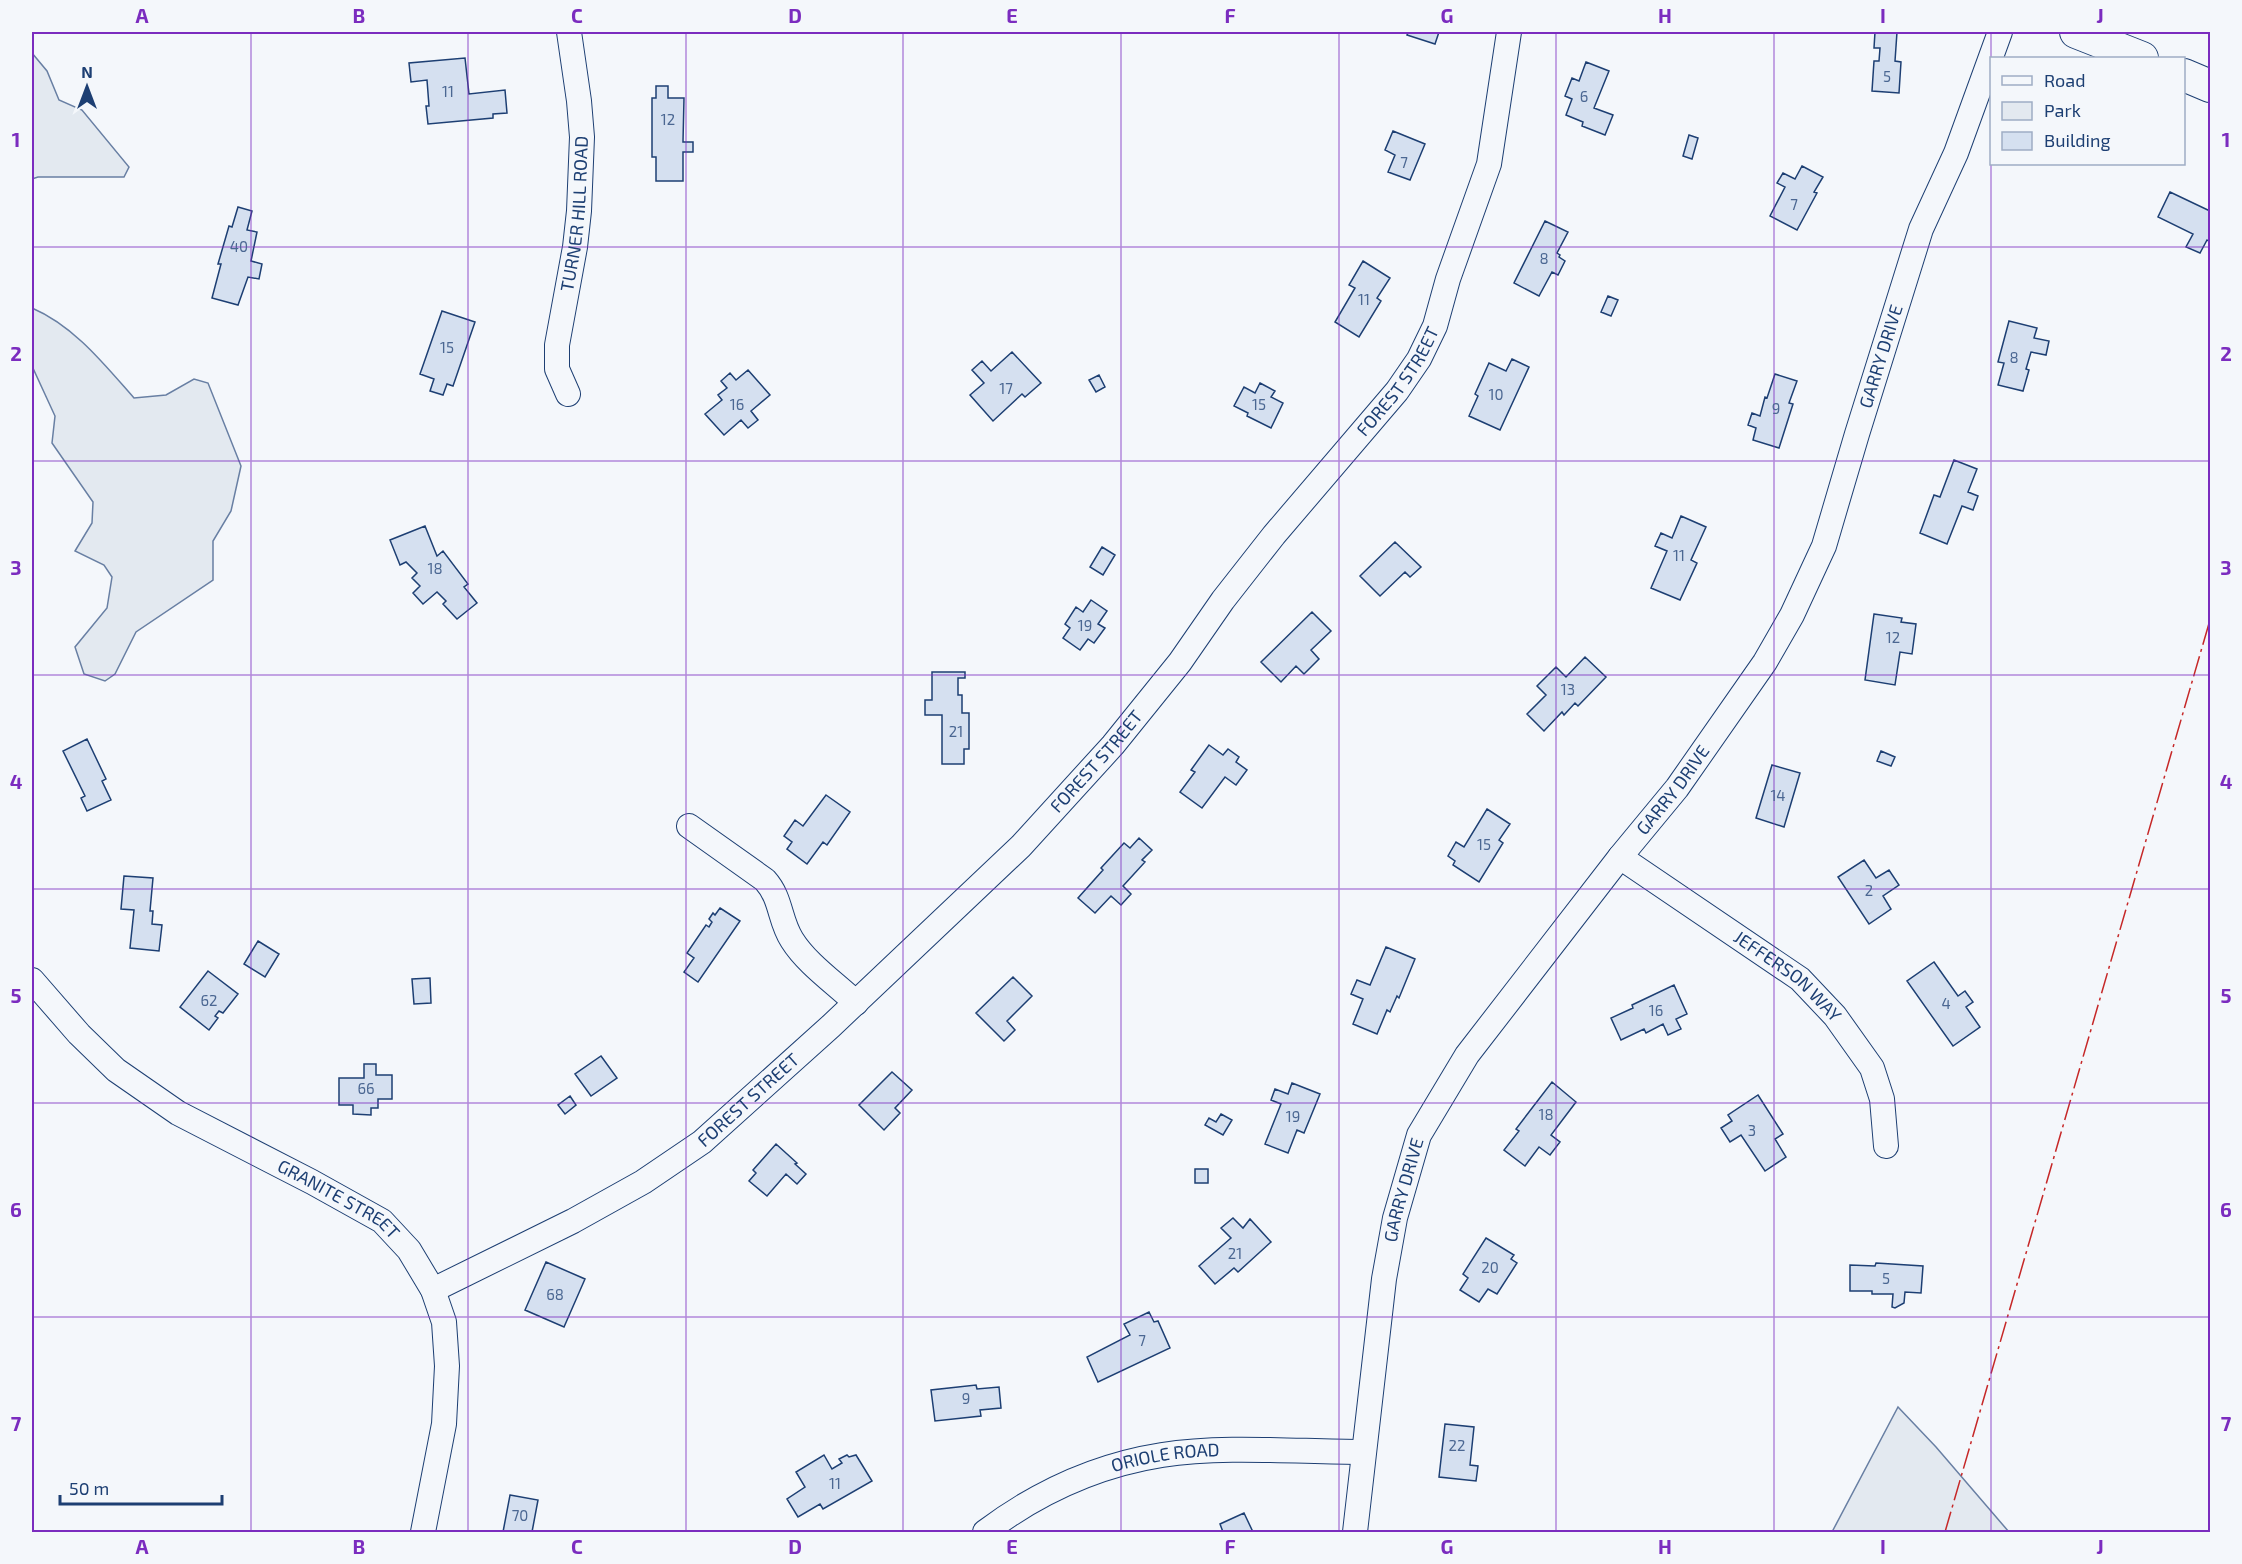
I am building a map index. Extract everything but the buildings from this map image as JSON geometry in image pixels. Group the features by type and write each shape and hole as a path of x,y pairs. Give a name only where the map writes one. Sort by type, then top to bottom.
{"main road":[{"path":"2076,32 2139,57"},
{"path":"2185,75 2211,86"}],"street":[{"name":"TURNER HILL ROAD","path":"568,394 557,369 557,345 575,247 582,137 569,32"},
{"name":"FOREST STREET","path":"433,1290 573,1221 643,1182 702,1142 856,1003 1021,846 1113,745 1180,662 1223,600 1397,391 1419,358 1435,326 1448,279 1489,164 1509,32"},
{"name":"GARRY DRIVE","path":"1991,57 2000,32"},
{"name":"GARRY DRIVE","path":"1355,1533 1362,1452 1384,1279 1395,1218 1419,1135 1467,1055 1620,857 1677,788 1765,662 1792,615 1824,546 1921,229 1956,153 1990,60"},
{"path":"688,826 765,880 774,890 791,938 801,952 856,1003"},
{"name":"JEFFERSON WAY","path":"1620,857 1800,980 1835,1016 1872,1068 1882,1099 1886,1146"},
{"name":"GRANITE STREET","path":"32,980 79,1034 116,1070 178,1113 382,1221 409,1250 433,1290 444,1322 447,1366 444,1424 423,1533"},
{"name":"ORIOLE ROAD","path":"985,1533 1059,1487 1091,1473 1128,1461 1203,1451 1362,1452"}],"green space":[{"path":"32,53 47,71 59,100 82,110 129,167 124,177 38,177 32,179"},
{"path":"32,308 75,335 100,359 134,398 166,395 194,379 208,383 241,466 231,511 213,541 213,580 136,632 115,674 105,681 84,674 75,647 107,608 112,577 104,565 75,551 92,523 93,502 52,443 55,416 32,366"},
{"path":"1898,1407 1936,1447 2009,1532 1832,1532"}],"power":[{"path":"1945,1532 2210,620"}]}
